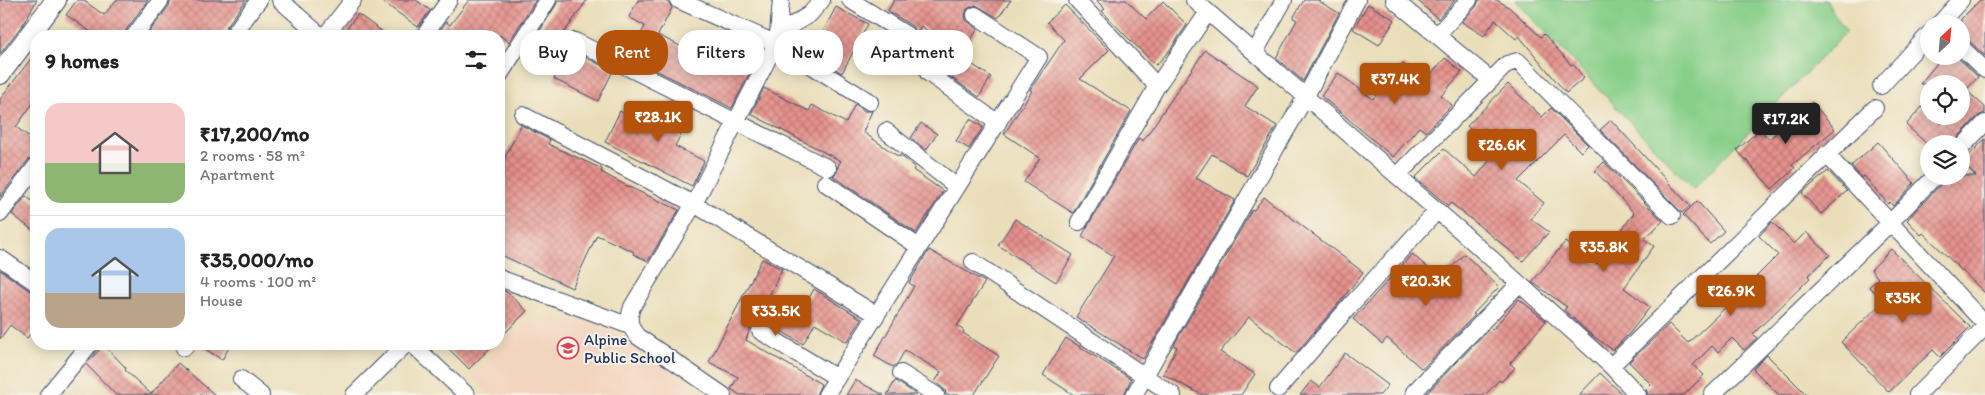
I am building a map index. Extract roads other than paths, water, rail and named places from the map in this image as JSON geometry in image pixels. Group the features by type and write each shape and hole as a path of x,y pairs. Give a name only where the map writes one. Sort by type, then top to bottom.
{"main road":[{"path":"37,30 56,0"},
{"path":"0,74 30,40"}],"street":[{"path":"138,30 161,0"},
{"path":"236,30 259,0"},
{"path":"280,0 313,30"},
{"path":"330,30 353,0"},
{"path":"428,30 449,0"},
{"path":"505,67 548,0"},
{"path":"678,0 774,38"},
{"path":"777,30 780,0"},
{"path":"788,30 810,14 822,0"},
{"path":"850,0 898,30"},
{"path":"1077,0 1157,86"},
{"path":"1194,0 1438,211 1611,366 1638,395"},
{"path":"1254,52 1284,0"},
{"path":"1134,395 1306,96 1357,0"},
{"path":"1394,0 1491,80"},
{"path":"1437,35 1469,0"},
{"path":"1947,15 1961,0"},
{"path":"1079,222 1157,86 1208,12"},
{"path":"826,395 1040,57 976,14"},
{"path":"723,395 636,336 630,326 629,315 694,204 774,43"},
{"path":"1881,86 1920,44"},
{"path":"586,47 736,122 826,175 919,247"},
{"path":"1970,56 1985,70"},
{"path":"1397,176 1507,64 1518,61 1672,216"},
{"path":"830,75 870,102"},
{"path":"931,75 998,123"},
{"path":"1611,366 1875,108"},
{"path":"523,115 694,204 877,315"},
{"path":"1970,139 1985,123"},
{"path":"886,131 957,187"},
{"path":"1826,154 1985,326 1917,395"},
{"path":"0,214 30,174"},
{"path":"1712,395 1890,223 1926,185"},
{"path":"1278,389 1348,308 1438,211"},
{"path":"0,258 30,279"},
{"path":"973,262 1173,395"},
{"path":"505,280 630,326"},
{"path":"1414,392 1519,284"},
{"path":"760,331 837,378"},
{"path":"48,395 85,350"},
{"path":"354,395 400,350"},
{"path":"418,350 467,395"},
{"path":"901,373 936,395"},
{"path":"241,379 261,395"}],"place":[{"name":"Alpine Public School","path":"568,348"}]}
